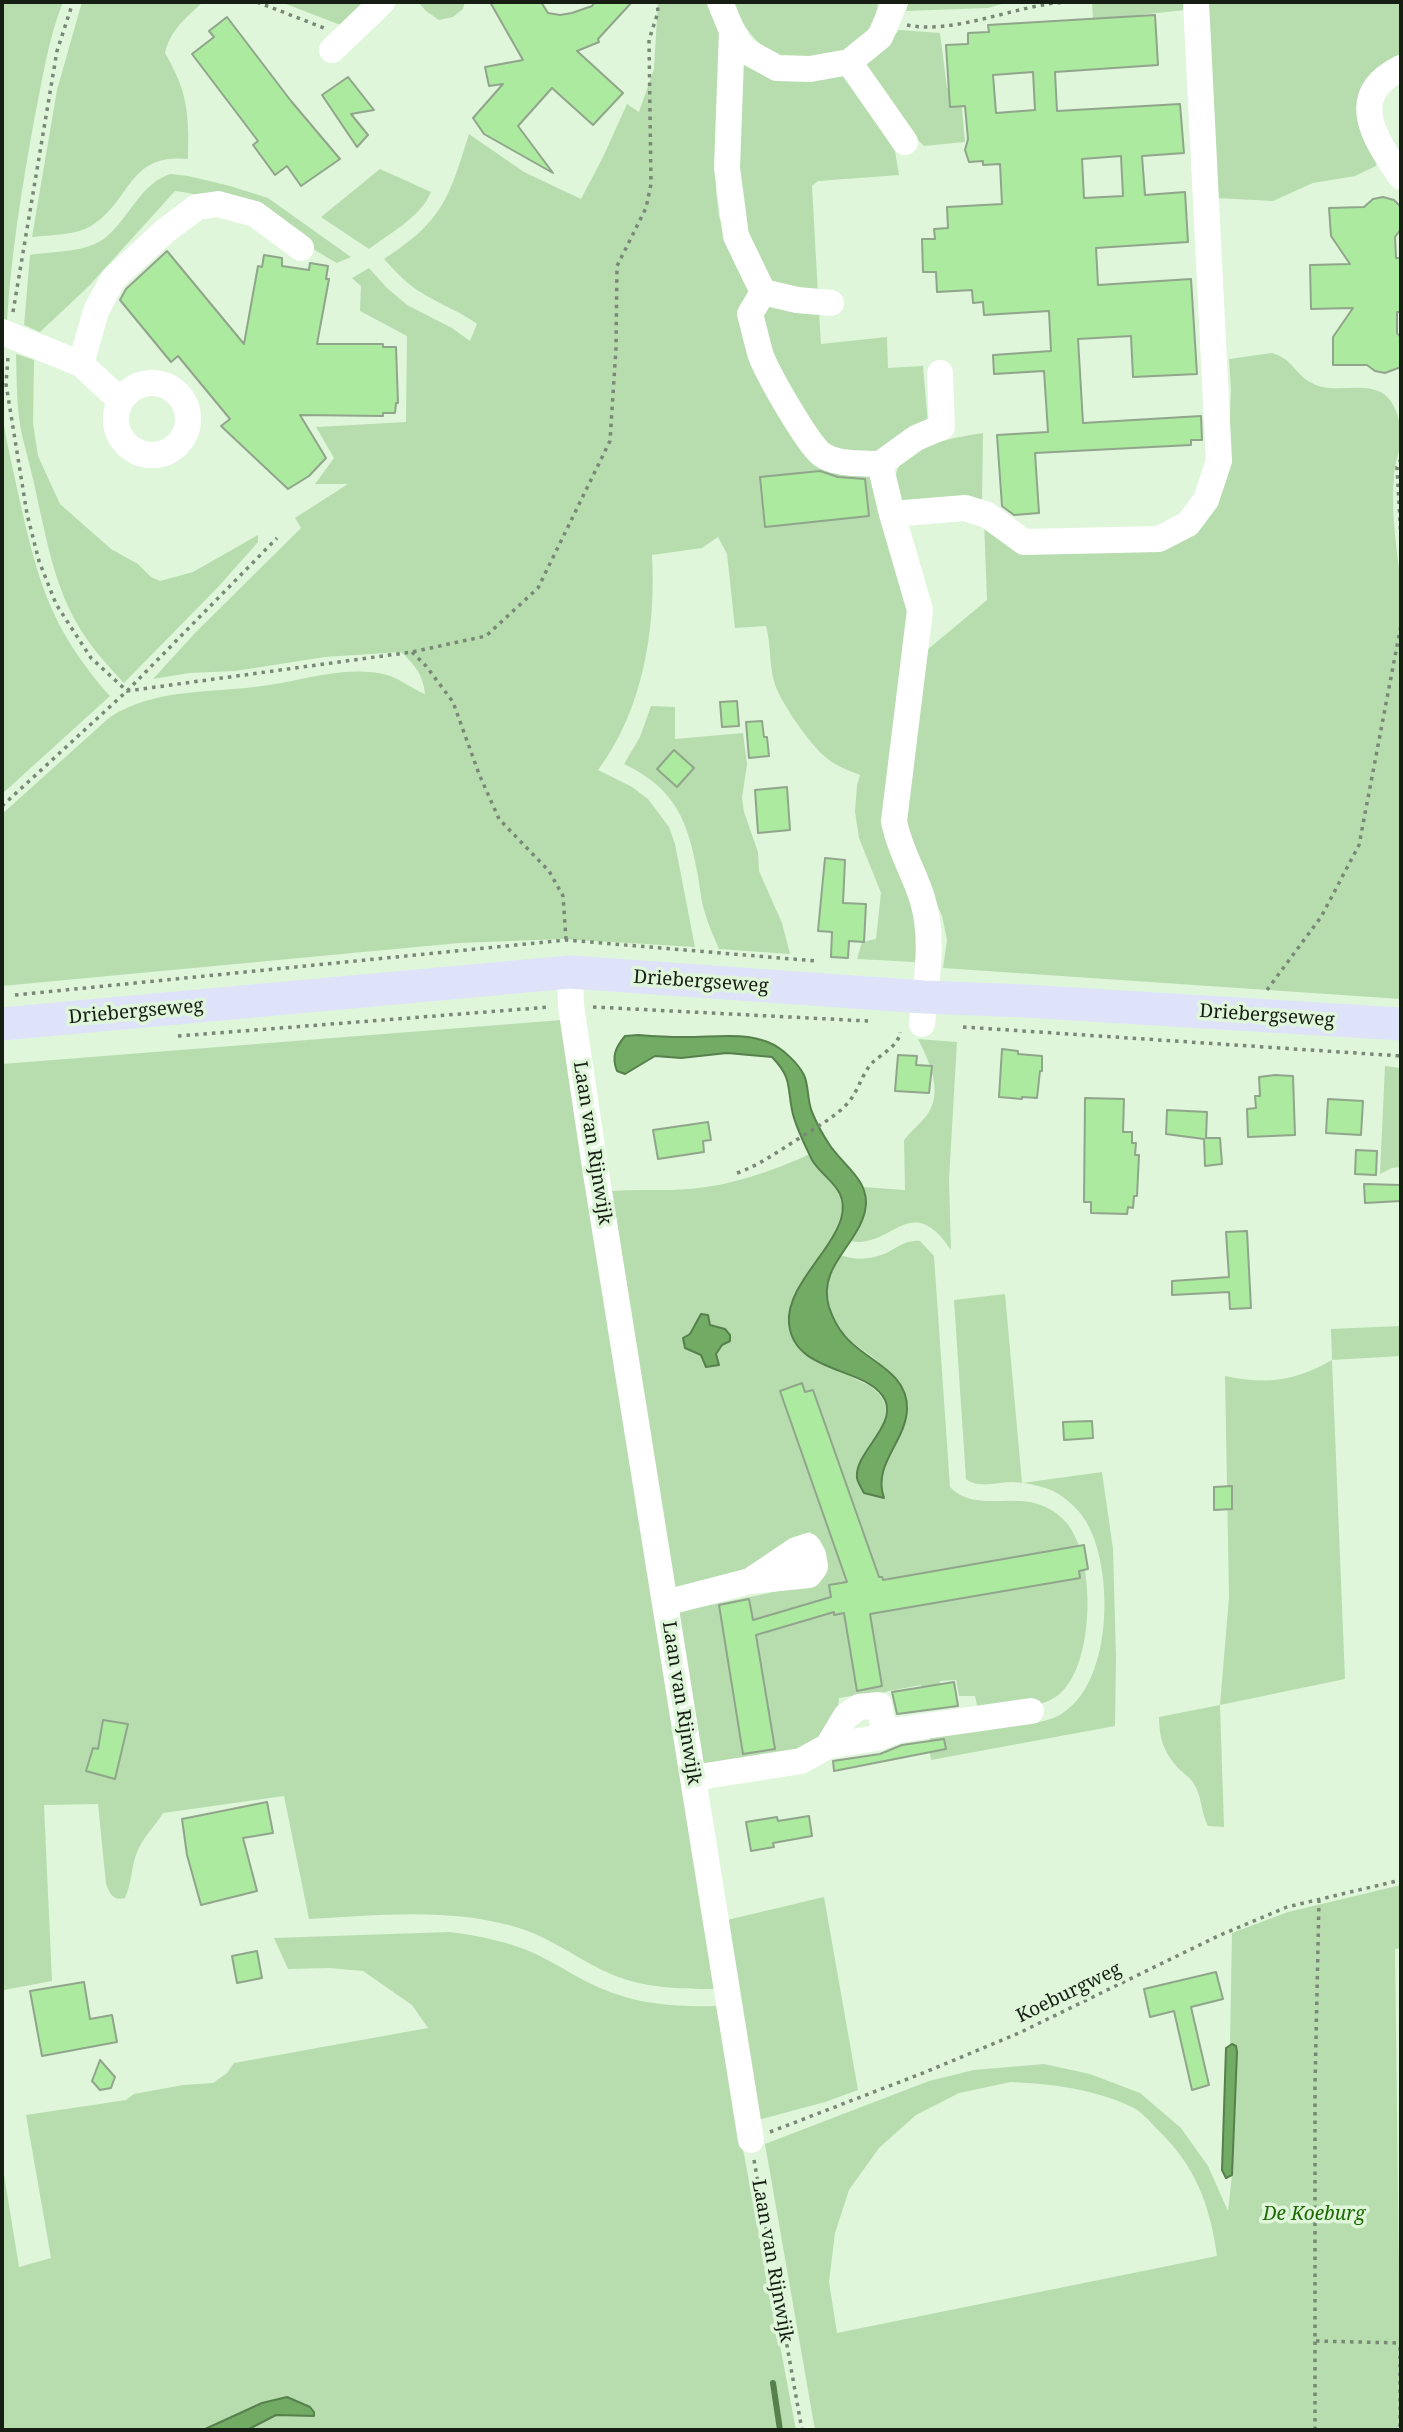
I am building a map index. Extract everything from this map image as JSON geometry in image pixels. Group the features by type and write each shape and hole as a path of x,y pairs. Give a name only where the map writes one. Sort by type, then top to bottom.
{"main road":[{"name":"Driebergseweg","path":"2,1024 570,972 916,1014 1039,1002 1401,1024"}],"street":[{"path":"339,43 382,2"},
{"path":"720,2 732,31 744,50 777,68 810,69 849,62 880,37 891,12"},
{"path":"892,514 965,508 987,515 1024,542 1159,539 1188,523 1206,500 1219,461 1196,2"},
{"path":"732,31 727,168 736,236 763,292"},
{"path":"849,62 905,142"},
{"path":"1401,68 1382,79 1368,109 1374,132 1401,177"},
{"path":"81,364 96,312 113,279 165,231 197,207 218,204 255,214 301,248"},
{"path":"763,292 797,300 831,303"},
{"path":"763,292 750,314 762,358 804,433 822,455 844,462 880,464 916,438 942,427 940,373"},
{"path":"6,334 81,364 120,400"},
{"path":"880,464 920,610 894,821 898,841 922,899 928,928 916,1014"},
{"name":"Laan van Rijnwijk","path":"570,972 572,1006 597,1180 751,2140"},
{"path":"664,1603 750,1581"},
{"path":"693,1778 802,1760 828,1746 898,1730 1031,1712"}],"path":[{"path":"73,2 57,51 6,334 6,384 27,514 39,561 56,604 91,658 127,691"},
{"path":"257,2 339,43"},
{"path":"127,691 412,652 486,635 538,588 610,442 616,348 617,265 646,208 651,184 649,40 658,12 657,2"},
{"path":"891,12 920,28 964,23 1041,3 1066,2"},
{"path":"1401,459 1397,467 1401,540"},
{"path":"2,806 127,691 277,538"},
{"path":"1266,992 1321,917 1359,845 1401,625"},
{"path":"412,652 453,702 479,774 499,819 549,871 563,896 566,940"},
{"name":"Driebergseweg","path":"178,1036 491,1010 572,1006 873,1021"},
{"path":"737,1173 771,1159 823,1124 847,1104 871,1065 895,1043 916,1014"},
{"name":"Driebergseweg","path":"963,1027 1401,1056"},
{"name":"Koeburgweg","path":"751,2140 1019,2033 1218,1936 1287,1907 1401,1880"},
{"path":"1315,2430 1315,2086 1319,1900"},
{"name":"Laan van Rijnwijk","path":"751,2140 802,2430"},
{"path":"1315,2342 1401,2343 1400,2427"}],"green space":[{"path":"2,2 63,2 49,46 21,196 7,322 2,319"},
{"path":"82,2 203,2 175,31 165,53 186,104 188,159 168,159 153,163 141,171 104,216 85,229 32,237 57,90"},
{"path":"281,2 371,2 343,26"},
{"path":"418,2 465,2 463,9 453,17 439,20"},
{"path":"658,2 708,2 724,36 716,190 726,243 736,266 752,290 742,314 812,461 878,471 911,632 891,784 920,944 915,962 857,959 862,942 876,939 881,893 859,838 855,812 860,775 835,764 822,754 787,709 774,681 766,626 735,628 727,554 718,537 702,548 652,555 652,611 643,668 626,722 598,770 632,787 648,799 669,827 675,844 695,947 562,939 459,943 2,986 2,814 110,717 144,701 162,697 271,685 337,673 371,672 387,675 425,694 418,671 401,652 325,657 235,671 189,673 153,679 195,633 301,528 295,518 348,484 315,484 334,458 316,427 406,422 407,336 360,311 361,286 352,278 369,268 407,305 452,328 470,341 477,324 417,290 384,259 432,220 449,192 469,134 524,172 581,199 627,104 639,112 654,69"},
{"path":"733,2 878,2 874,19 865,34 852,46 819,59 801,60 768,50 756,40 739,16"},
{"path":"908,2 1009,2 988,8 906,11"},
{"path":"1092,2 1184,2 1185,10 1093,20"},
{"path":"1204,2 1401,2 1401,61 1374,80 1379,155 1376,166 1355,176 1313,183 1273,201 1216,198"},
{"path":"899,30 940,33 947,88 960,87 965,142 924,146 862,66 876,57"},
{"path":"743,62 843,73 895,151 899,175 818,181 812,186 818,295 776,288 762,272 745,226 739,166"},
{"path":"380,169 431,192 413,217 369,249 321,217"},
{"path":"171,174 230,186 268,198 351,257 337,263 239,209 197,195 175,191 89,286 40,332 24,325 30,255 79,249 97,243 113,230 151,185"},
{"path":"766,301 819,312 821,344 887,337 888,368 923,366 928,424 884,458 829,450 797,402 760,327"},
{"path":"1272,353 1285,359 1310,382 1319,386 1366,388 1384,394 1394,406 1399,423 1401,438 1393,502 1401,583 1401,999 943,968 947,940 942,916 904,832 927,650 987,600 984,520 1017,546 1166,547 1229,441 1229,359"},
{"path":"16,354 34,360 33,423 38,456 60,504 111,549 138,564 151,577 160,581 193,572 258,535 258,542 219,586 124,683 80,629 57,577 21,429"},
{"path":"2,412 26,527 41,580 60,626 90,672 110,696 2,794"},
{"path":"983,433 982,506 899,509 896,475 908,456 932,444"},
{"path":"651,706 675,707 675,739 743,733 747,764 742,798 744,812 758,852 759,871 782,923 790,954 719,949 704,908 690,839 677,809 656,784 624,764 640,737"},
{"path":"562,1020 714,1989 637,1983 602,1970 534,1934 496,1922 417,1914 309,1919 284,1796 163,1813 141,1845 125,1898 121,1899 113,1896 106,1884 98,1804 44,1805 52,1981 4,1990 2,1064"},
{"path":"918,1039 957,1042 949,1179 951,1250 937,1232 924,1224 912,1223 878,1238 850,1241 864,1208 863,1187 905,1190 904,1140 927,1115 932,1106 935,1087"},
{"path":"1385,1066 1401,1068 1401,1167 1380,1174"},
{"path":"810,1154 838,1191 842,1210 832,1237 793,1303 789,1324 836,1365 873,1389 882,1399 885,1407 883,1425 862,1457 880,1485 881,1473 896,1444 907,1408 882,1366 848,1339 834,1320 828,1298 830,1276 840,1255 873,1257 905,1243 920,1241 934,1256 950,1487 962,1496 975,1500 1034,1503 1049,1509 1064,1520 1075,1536 1087,1583 1085,1637 1070,1682 1049,1701 1019,1708 978,1710 975,1696 959,1696 956,1680 940,1681 941,1699 925,1702 921,1685 889,1691 852,1703 851,1696 839,1698 837,1716 828,1730 802,1753 703,1771 677,1612 793,1588 815,1539 810,1532 796,1537 744,1571 675,1591 612,1191 680,1190 720,1185 766,1172","holes":["701,1314 708,1315 710,1325 725,1329 722,1345 716,1355 702,1355 691,1351 683,1338 690,1334"]},
{"path":"1005,1294 1022,1483 976,1484 966,1479 954,1300"},
{"path":"1401,1326 1401,1356 1332,1360 1331,1329"},
{"path":"1332,1360 1345,1679 1220,1705 1229,1597 1225,1376 1254,1380 1280,1379 1306,1373"},
{"path":"1102,1472 1113,1549 1115,1726 931,1760 928,1741 936,1732 1017,1726 1058,1716 1076,1701 1090,1681 1099,1655 1103,1628 1102,1571 1088,1525 1077,1510 1058,1494 1022,1483"},
{"path":"1220,1705 1224,1827 1208,1826 1197,1789 1169,1757 1163,1745 1159,1725 1159,1717"},
{"name":"De Koeburg","path":"1401,1885 1401,1948 1395,1949 1401,2430 815,2430 765,2144 929,2081 974,2070 1044,2064 1090,2074 1140,2093 1181,2128 1208,2166 1228,2211 1237,2052 1234,2044 1230,2044 1232,1933 1288,1912","holes":["1011,2082 1088,2092 1118,2101 1142,2114 1170,2142 1191,2171 1205,2202 1217,2256 837,2333 829,2282 835,2233 849,2190 879,2148 916,2115 959,2093"]},
{"path":"824,1897 858,2090 758,2120 727,1920"},
{"path":"450,1932 517,1946 592,1984 636,2000 716,2006 796,2430 247,2430 283,2414 287,2397 262,2403 203,2430 2,2430 2,2162 19,2267 51,2258 26,2115 126,2100 134,2094 183,2085 213,2083 227,2073 234,2063 428,2028 412,2005 363,1971 288,1969 274,1938"}],"shaded area":[{"path":"625,1036 737,1036 760,1039 784,1052 804,1075 810,1107 818,1124 829,1144 860,1182 866,1200 861,1224 828,1280 829,1307 844,1335 893,1375 905,1396 905,1421 882,1474 884,1498 864,1493 857,1478 862,1459 885,1420 885,1400 876,1389 864,1381 817,1361 803,1352 794,1340 789,1323 794,1296 836,1231 843,1208 839,1192 812,1160 800,1135 783,1071 772,1057 727,1053 681,1058 655,1056 625,1074 617,1071 615,1052 619,1044"},
{"path":"701,1314 708,1315 710,1325 725,1329 730,1335 730,1341 722,1345 716,1354 719,1365 706,1367 701,1355 685,1348 683,1338 690,1334"},
{"path":"1232,2044 1236,2046 1237,2052 1232,2175 1226,2178 1222,2170 1226,2048"},
{"path":"287,2397 310,2407 314,2416 276,2415 247,2430 203,2430 262,2403"}],"building":[{"path":"490,2 541,2 548,13 560,15 592,6 595,2 632,2 598,39 599,42 577,51 623,93 593,125 552,88 518,126 553,173 484,134 473,118 503,84 489,86 485,67 523,60"},
{"path":"1155,15 1158,65 1055,72 1057,111 1180,104 1184,153 1142,156 1145,195 1185,192 1188,242 1096,248 1098,285 1191,279 1197,374 1133,377 1131,336 1078,339 1083,423 1201,416 1202,440 1191,440 1191,445 1035,453 1039,513 1014,515 1002,506 997,435 1048,432 1044,371 994,374 993,355 1051,351 1049,311 984,315 983,302 973,303 972,290 937,292 936,272 923,272 922,239 935,239 934,229 948,228 947,207 1002,204 1000,164 969,162 965,150 968,139 965,106 950,107 946,45 968,44 968,33 989,32 988,25","holes":["1033,72 1035,110 996,113 993,75","1121,156 1123,196 1084,198 1082,159"]},
{"path":"227,17 291,101 340,159 301,186 287,166 275,175 253,145 258,141 192,54 214,37 209,31"},
{"path":"348,77 374,110 351,114 368,135 357,147 322,95"},
{"path":"1383,197 1394,200 1401,207 1401,229 1395,237 1396,258 1401,258 1401,312 1397,312 1397,333 1401,338 1401,367 1385,373 1375,371 1367,365 1333,365 1333,337 1353,308 1311,309 1310,265 1350,264 1331,236 1329,208 1364,207 1373,199"},
{"path":"167,251 244,344 258,266 262,267 264,255 282,258 282,266 309,270 310,263 328,266 326,279 329,279 317,344 383,344 383,347 396,347 398,403 395,413 383,413 383,416 300,415 326,458 309,476 288,489 221,426 230,419 178,356 171,362 120,300 126,289"},
{"path":"820,471 838,477 865,479 869,516 765,527 760,477"},
{"path":"737,701 739,726 722,727 720,702"},
{"path":"762,721 769,756 749,758 746,722"},
{"path":"674,750 694,768 677,787 657,769"},
{"path":"787,787 790,830 758,833 755,790"},
{"path":"825,858 845,860 843,903 866,904 864,942 849,941 848,958 831,957 832,932 818,931"},
{"path":"1002,1049 1018,1051 1018,1054 1042,1056 1037,1098 999,1097"},
{"path":"898,1055 917,1056 916,1065 932,1066 929,1093 895,1091"},
{"path":"1293,1076 1295,1135 1248,1137 1247,1109 1256,1108 1255,1096 1260,1096 1259,1077"},
{"path":"1085,1098 1124,1099 1123,1132 1132,1132 1132,1143 1136,1143 1135,1155 1139,1155 1137,1196 1134,1196 1133,1208 1128,1207 1127,1214 1091,1213 1091,1202 1084,1202"},
{"path":"1328,1099 1363,1101 1361,1135 1326,1133"},
{"path":"1167,1110 1207,1112 1206,1138 1220,1138 1222,1164 1205,1166 1204,1139 1166,1134"},
{"path":"708,1122 711,1140 703,1141 704,1152 658,1159 653,1130"},
{"path":"1356,1150 1377,1151 1376,1175 1355,1174"},
{"path":"1364,1184 1401,1185 1401,1201 1365,1203"},
{"path":"1247,1231 1251,1308 1230,1309 1229,1292 1172,1295 1172,1281 1229,1277 1226,1232"},
{"path":"802,1383 805,1392 813,1390 879,1577 883,1580 1084,1545 1088,1569 1079,1571 1080,1578 870,1614 882,1686 857,1691 844,1613 834,1615 834,1612 756,1635 775,1749 743,1754 719,1605 749,1599 753,1620 831,1597 829,1585 847,1582 780,1391"},
{"path":"1092,1421 1093,1438 1064,1440 1063,1422"},
{"path":"1232,1486 1232,1509 1214,1510 1214,1487"},
{"path":"954,1682 958,1706 897,1714 892,1692"},
{"path":"103,1720 128,1724 115,1779 86,1771 93,1748 98,1749"},
{"path":"944,1739 946,1749 834,1771 833,1761 880,1754 902,1745"},
{"path":"267,1802 273,1833 243,1838 257,1891 201,1905 187,1855 182,1819"},
{"path":"809,1816 812,1836 773,1843 774,1847 751,1851 746,1822"},
{"path":"257,1951 262,1978 237,1983 232,1956"},
{"path":"1216,1972 1223,1999 1191,2007 1209,2085 1192,2090 1174,2011 1150,2017 1144,1989"},
{"path":"84,1982 90,2019 112,2015 117,2042 42,2056 30,1991"},
{"path":"100,2060 115,2077 111,2088 100,2090 92,2081"}],"waterway":[{"path":"773,2383 780,2430"}]}
